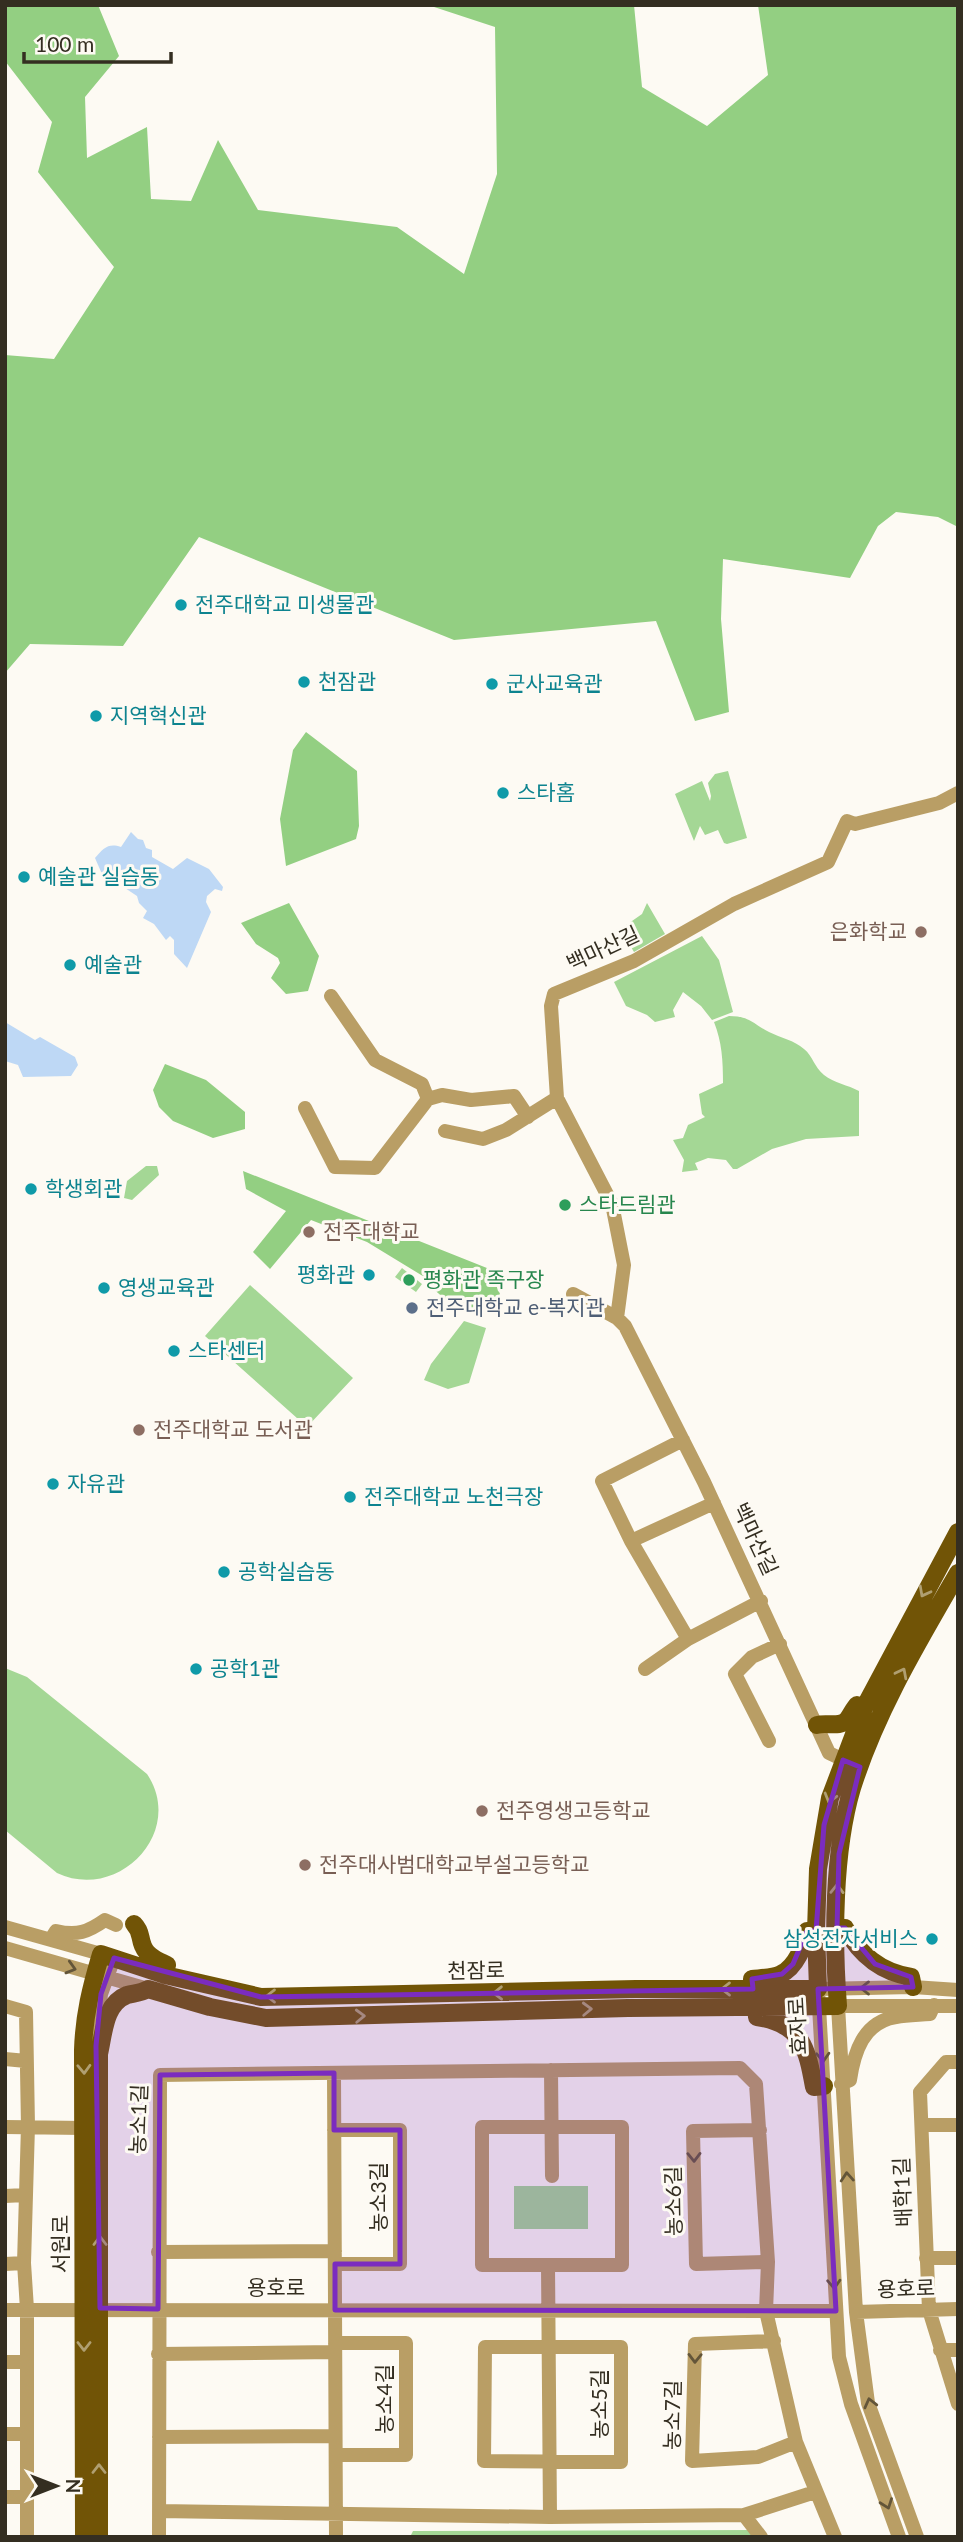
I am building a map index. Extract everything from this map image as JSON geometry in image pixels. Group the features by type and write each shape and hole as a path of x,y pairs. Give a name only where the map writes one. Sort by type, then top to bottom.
{"main road":[{"name":"효자로","path":"819,1998 818,1868 824,1825 843,1759 864,1708 958,1532"},
{"name":"효자로","path":"837,1997 839,1854 851,1790 891,1694 958,1573"},
{"path":"817,1725 838,1725 848,1719 856,1704 864,1708"},
{"path":"125,1925 141,1931 143,1947 154,1959 167,1965 165,1975"},
{"path":"837,1928 845,1928 852,1942 874,1964 887,1972 911,1977 913,1987"},
{"path":"817,1931 807,1931 805,1942 793,1964 782,1974 752,1979 757,2017 770,2019 796,2032 808,2051 814,2087 833,2085"},
{"name":"천잠로","path":"108,1956 165,1975 261,1997 837,1997"},
{"name":"서원로","path":"99,2537 84,2128 84,2019 108,1956"},
{"path":"99,2054 110,2008 127,1996 140,1994 148,1989"},
{"name":"천잠로","path":"148,1989 210,2007 266,2018 754,1997"},
{"name":"서원로","path":"84,2537 99,2054"}],"street":[{"name":"백마산길","path":"617,1318 624,1265 612,1204 557,1098 551,1006 554,994 634,961 734,904 828,862 847,821 855,824 939,803 958,793"},
{"path":"331,996 375,1060 422,1084 428,1099"},
{"path":"305,1108 335,1167 375,1168 428,1099 442,1095 471,1100 514,1096 528,1117"},
{"path":"445,1131 483,1139 506,1130 557,1098"},
{"name":"백마산길","path":"573,1294 617,1318 625,1326 761,1601 829,1753 860,1767"},
{"path":"683,1440 602,1481 631,1541 688,1639"},
{"path":"631,1541 714,1503"},
{"path":"645,1669 688,1639 761,1601"},
{"path":"769,1741 735,1674 752,1657 780,1644"},
{"path":"51,1939 56,1931 67,1934 88,1932 105,1920 125,1925"},
{"name":"천잠로","path":"5,1927 108,1956"},
{"name":"천잠로","path":"5,1948 148,1989"},
{"name":"서원로","path":"99,2054 96,2046 100,1977"},
{"name":"천잠로","path":"837,1997 913,1987 958,1990"},
{"name":"천잠로","path":"837,1997 958,2006"},
{"name":"효자로","path":"837,1997 833,2085 839,2357 851,2404 899,2537"},
{"name":"효자로","path":"819,1998 833,2085 868,2403 917,2537"},
{"path":"833,2085 850,2080 853,2059 866,2033 893,2017 930,2014 934,2005"},
{"path":"5,2006 26,2012 28,2126 24,2263 27,2309 27,2537"},
{"path":"5,2059 26,2061"},
{"name":"배학1길","path":"958,2062 946,2062 920,2092 929,2310 958,2404"},
{"path":"336,2537 334,2073 740,2068 756,2084 768,2262 766,2311 796,2442 835,2537"},
{"path":"551,2070 552,2176"},
{"name":"농소1길","path":"159,2537 160,2075 334,2073"},
{"path":"922,2125 958,2125"},
{"path":"5,2127 84,2128"},
{"path":"482,2127 551,2127 622,2127 622,2265 482,2265 482,2127"},
{"name":"농소3길","path":"159,2252 251,2252 400,2264 400,2130 334,2130"},
{"name":"농소6길","path":"760,2130 693,2132 696,2264 768,2262"},
{"path":"5,2196 25,2195"},
{"path":"926,2258 958,2258"},
{"path":"5,2264 24,2263"},
{"path":"548,2265 550,2517"},
{"name":"용호로","path":"5,2310 92,2308 836,2311"},
{"name":"용호로","path":"856,2312 958,2309"},
{"name":"농소7길","path":"774,2341 695,2344 692,2460 758,2457 796,2442"},
{"name":"농소4길","path":"158,2354 246,2353 406,2343 406,2455 336,2455"},
{"name":"농소5길","path":"485,2347 621,2347 621,2462 550,2462 484,2461 485,2347"},
{"path":"940,2350 958,2350"},
{"path":"5,2362 27,2362"},
{"path":"5,2434 27,2434"},
{"path":"159,2437 335,2436"},
{"path":"159,2511 550,2517 744,2515 815,2492"},
{"path":"5,2497 27,2497"},
{"path":"744,2515 761,2537"}],"highlighted area":[{"path":"843,1760 860,1767 839,1854 837,1928 845,1928 875,1964 911,1977 913,1987 818,1989 836,2311 335,2310 335,2264 400,2264 400,2130 334,2130 334,2073 160,2075 158,2309 100,2308 96,2046 101,1994 114,1958 261,1997 753,1989 752,1979 782,1974 793,1964 807,1931 816,1931 824,1825"}],"green space":[{"path":"5,5 98,5 119,56 85,97 87,158 147,127 151,199 191,201 218,140 258,210 397,227 464,274 497,174 495,27 428,5 634,5 642,87 707,126 768,75 758,5 958,5 958,527 938,517 896,512 878,526 850,578 723,559 721,619 729,712 695,721 656,621 454,640 199,537 123,646 30,644 5,673 5,355 54,359 114,267 38,172 52,122 5,61"},
{"path":"306,732 357,771 359,826 356,839 286,866 280,819 293,750"},
{"path":"728,771 747,838 727,844 718,830 705,835 700,826 694,841 675,794 702,781 710,801 708,783 715,774"},
{"path":"289,903 319,956 308,991 286,994 271,978 280,963 278,958 256,944 241,923"},
{"path":"647,903 665,934 634,952 622,928 642,914"},
{"path":"702,936 719,960 733,1012 712,1020 701,1006 683,992 673,1010 675,1017 655,1022 647,1015 626,1006 614,982"},
{"path":"729,1016 747,1019 796,1043 807,1052 824,1075 859,1091 859,1136 806,1139 772,1149 737,1169 733,1169 726,1160 708,1158 695,1163 698,1170 682,1172 684,1160 673,1140 683,1138 688,1125 705,1117 702,1114 699,1094 723,1083 722,1052 714,1022"},
{"path":"165,1064 206,1080 245,1112 245,1129 213,1138 173,1121 159,1107 153,1090"},
{"path":"146,1166 157,1166 159,1175 132,1200 124,1198 127,1181"},
{"path":"243,1171 502,1274 496,1285 500,1294 481,1315 454,1307 430,1286 431,1281 367,1242 311,1220 270,1269 253,1252 286,1211 246,1189"},
{"name":"평화관 족구장","path":"402,1268 422,1284 416,1292 395,1277"},
{"path":"250,1285 353,1378 307,1427 205,1336"},
{"path":"464,1321 486,1328 469,1383 448,1389 424,1380 431,1364"},
{"path":"5,1668 27,1677 147,1774 157,1796 158,1818 152,1838 140,1856 123,1870 102,1878 80,1879 57,1873 5,1830"},
{"path":"514,2186 588,2186 588,2229 514,2229"},
{"path":"758,2530 763,2537 411,2535 413,2531"}],"water":[{"path":"131,832 143,840 146,848 152,850 152,857 173,869 187,858 209,869 223,887 222,891 215,889 207,896 206,902 211,912 187,968 174,954 174,940 170,936 166,940 154,924 143,918 147,911 139,903 137,896 119,884 108,872 102,874 95,858 106,847 121,847"},
{"path":"5,1022 35,1040 40,1037 75,1057 78,1065 71,1076 23,1077 18,1065 5,1061"}],"place":[{"name":"전주대학교 미생물관","path":"181,605"},
{"name":"천잠관","path":"304,682"},
{"name":"군사교육관","path":"492,684"},
{"name":"지역혁신관","path":"96,716"},
{"name":"스타홈","path":"503,793"},
{"name":"예술관 실습동","path":"24,877"},
{"name":"은화학교","path":"921,932"},
{"name":"예술관","path":"70,965"},
{"name":"학생회관","path":"31,1189"},
{"name":"스타드림관","path":"565,1205"},
{"name":"전주대학교","path":"309,1232"},
{"name":"평화관","path":"369,1275"},
{"name":"평화관 족구장","path":"409,1280"},
{"name":"영생교육관","path":"104,1288"},
{"name":"전주대학교 e-복지관","path":"412,1308"},
{"name":"스타센터","path":"174,1351"},
{"name":"전주대학교 도서관","path":"139,1430"},
{"name":"자유관","path":"53,1484"},
{"name":"전주대학교 노천극장","path":"350,1497"},
{"name":"공학실습동","path":"224,1572"},
{"name":"공학1관","path":"196,1669"},
{"name":"전주영생고등학교","path":"482,1811"},
{"name":"전주대사범대학교부설고등학교","path":"305,1865"},
{"name":"삼성전자서비스","path":"932,1939"}]}
